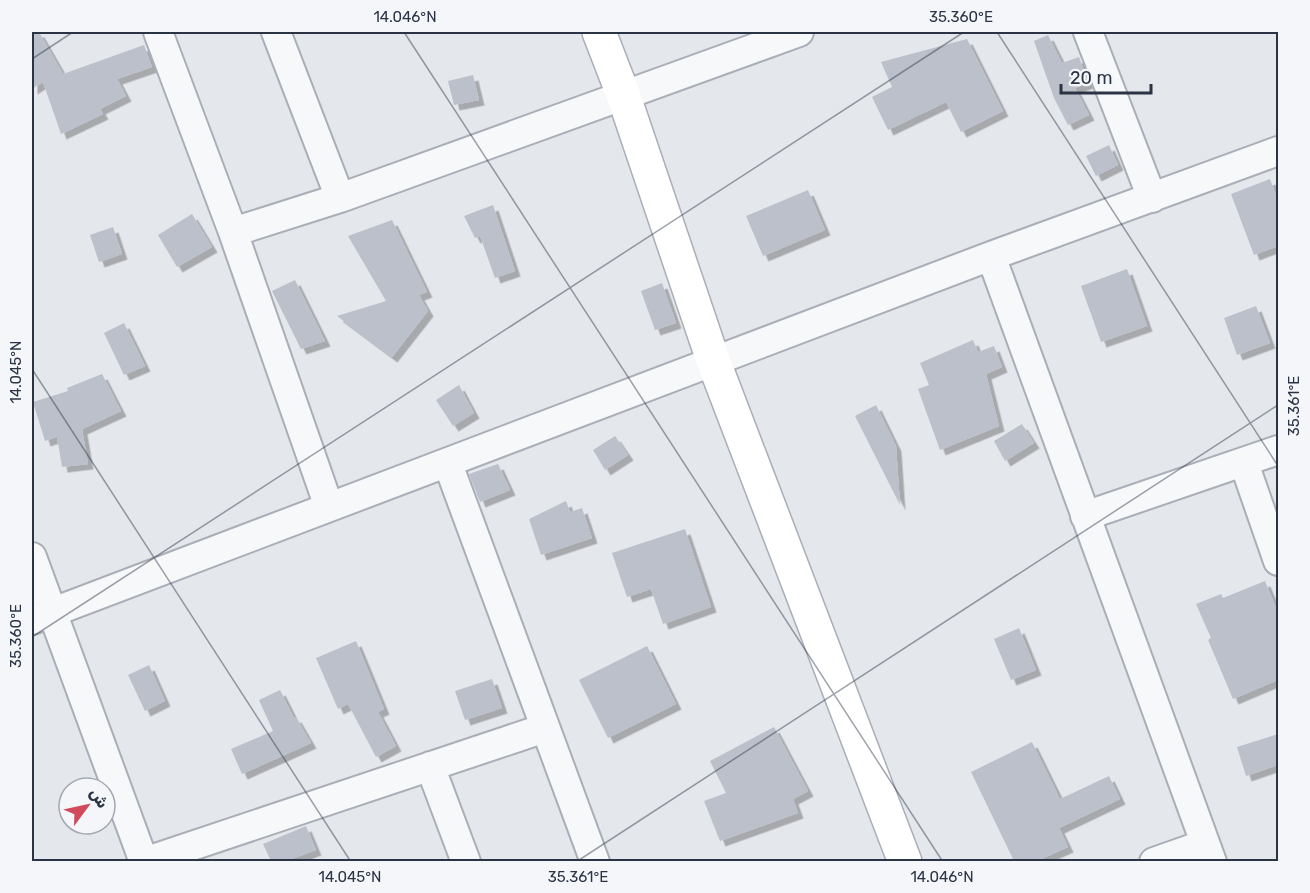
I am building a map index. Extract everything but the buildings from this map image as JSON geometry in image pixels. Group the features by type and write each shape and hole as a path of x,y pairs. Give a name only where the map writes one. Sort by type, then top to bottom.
{"street":[{"path":"158,32 233,232 329,507"},
{"path":"276,32 340,198"},
{"path":"599,32 623,94 713,360 904,861"},
{"path":"233,232 340,198 799,32"},
{"path":"1088,32 1152,198"},
{"path":"42,616 448,464 713,360 1278,151"},
{"path":"991,256 1209,853 1154,861"},
{"path":"1085,516 1278,450"},
{"path":"1244,463 1278,561"},
{"path":"448,464 595,861"},
{"path":"32,557 42,616 144,861 545,728"},
{"path":"430,766 466,861"}]}
